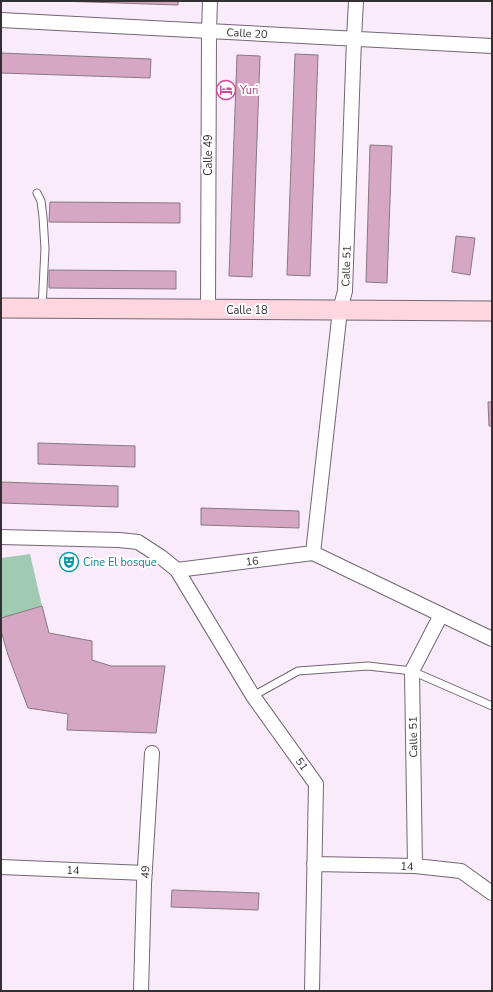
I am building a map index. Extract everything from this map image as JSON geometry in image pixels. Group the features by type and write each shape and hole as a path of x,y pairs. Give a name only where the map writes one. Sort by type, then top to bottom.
{"street":[{"name":"Calle 49","path":"208,309 210,1"},
{"name":"Calle 51","path":"313,554 340,310 345,291 356,1"},
{"name":"Calle 20","path":"1,20 492,46"},
{"name":"Calle 18","path":"1,308 492,311"},
{"path":"1,537 119,540 138,542 161,557 177,570"},
{"name":"16","path":"177,570 313,554"},
{"path":"313,554 492,639"},
{"name":"51","path":"177,570 253,696 316,784 312,991"},
{"name":"Calle 51","path":"415,866 412,671 441,614"},
{"name":"49","path":"141,991 145,873 152,753"},
{"name":"14","path":"314,864 415,866 461,871 492,893"},
{"name":"14","path":"1,868 145,873"}],"lane":[{"path":"37,193 42,206 45,249 42,308"},
{"path":"253,696 298,671 368,666 412,671 492,706"}],"green space":[{"path":"30,554 42,606 1,618 1,558"}],"building":[{"path":"59,1 178,1 178,5"},
{"path":"1,53 151,59 150,78 1,73"},
{"path":"295,54 318,55 310,276 287,275"},
{"path":"237,55 260,56 252,277 229,276"},
{"path":"370,145 392,146 387,283 366,282"},
{"path":"50,202 180,203 180,223 49,222"},
{"path":"456,236 475,238 470,275 452,272"},
{"path":"49,270 176,271 176,289 49,288"},
{"path":"488,402 492,402 492,426 489,426"},
{"path":"38,443 135,446 135,467 38,464"},
{"path":"1,482 118,486 118,507 1,503"},
{"path":"201,508 299,511 299,528 201,525"},
{"path":"42,606 49,633 92,641 92,660 111,666 165,666 156,733 67,730 68,714 28,708 8,655 1,631 1,618"},
{"path":"172,890 259,893 258,910 171,907"}],"place":[{"name":"Yuri","path":"226,90"},
{"name":"Cine El bosque","path":"69,562"}]}
